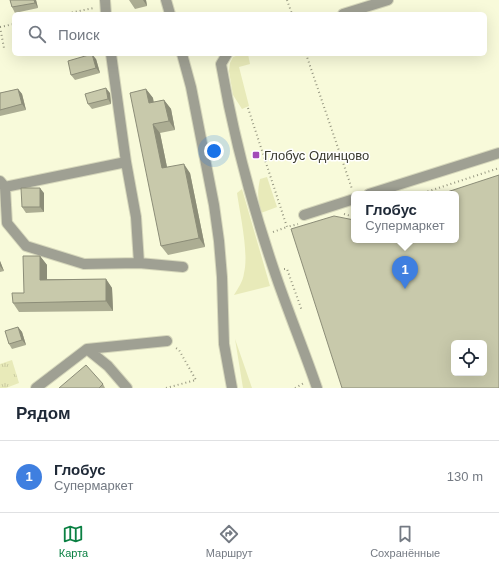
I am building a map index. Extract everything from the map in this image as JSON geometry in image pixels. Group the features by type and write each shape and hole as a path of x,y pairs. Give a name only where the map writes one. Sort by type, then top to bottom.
{"street":[{"path":"166,0 169,12"},
{"path":"349,12 388,0"},
{"path":"111,56 126,162 136,216 139,263"},
{"path":"183,56 191,87 216,219 222,277 224,344 232,388"},
{"path":"226,56 221,64 226,94 256,213 276,278 317,388"},
{"path":"378,191 499,152"},
{"path":"126,162 2,184 7,223 26,246 84,264 139,263 184,267"},
{"path":"302,219 351,198"},
{"path":"36,388 87,349 167,341"},
{"path":"87,349 108,366 127,388"}],"path":[{"path":"287,0 291,12"},
{"path":"76,12 105,7"},
{"path":"4,48 0,27 12,24"},
{"path":"307,56 352,191"},
{"path":"248,108 287,227 302,219"},
{"path":"429,191 499,168"},
{"path":"340,213 351,216"},
{"path":"166,388 196,380 178,350 167,341"}],"green space":[{"path":"248,56 250,64 239,67 249,106 242,109 233,95 229,71 230,63 233,57"},
{"path":"267,177 277,207 261,213 258,196 259,184 260,179"},
{"path":"242,189 270,286 234,295 243,279 245,265 244,234 237,193"},
{"path":"235,339 252,388 243,388"},
{"path":"12,360 19,383 6,388 0,388 0,364"}],"building":[{"path":"10,0 34,0 35,3 12,7"},
{"path":"85,56 93,56 96,68 71,75 68,61"},
{"path":"106,88 108,99 88,104 85,94"},
{"path":"18,89 22,104 0,110 0,93"},
{"path":"146,89 149,103 164,100 169,121 153,124 162,168 184,164 199,238 161,246 130,93"},
{"path":"499,175 499,388 342,388 291,229 334,216 351,219 351,243 459,243 459,191 450,191"},
{"path":"21,188 40,188 40,207 22,207"},
{"path":"23,256 40,256 40,280 106,279 106,301 13,303 12,293 24,293"},
{"path":"18,327 22,340 9,344 5,331"},
{"path":"86,365 103,384 99,388 59,388"}],"place":[{"name":"Глобус Одинцово","path":"256,155"},
{"name":"Глобус","path":"405,289"}]}
